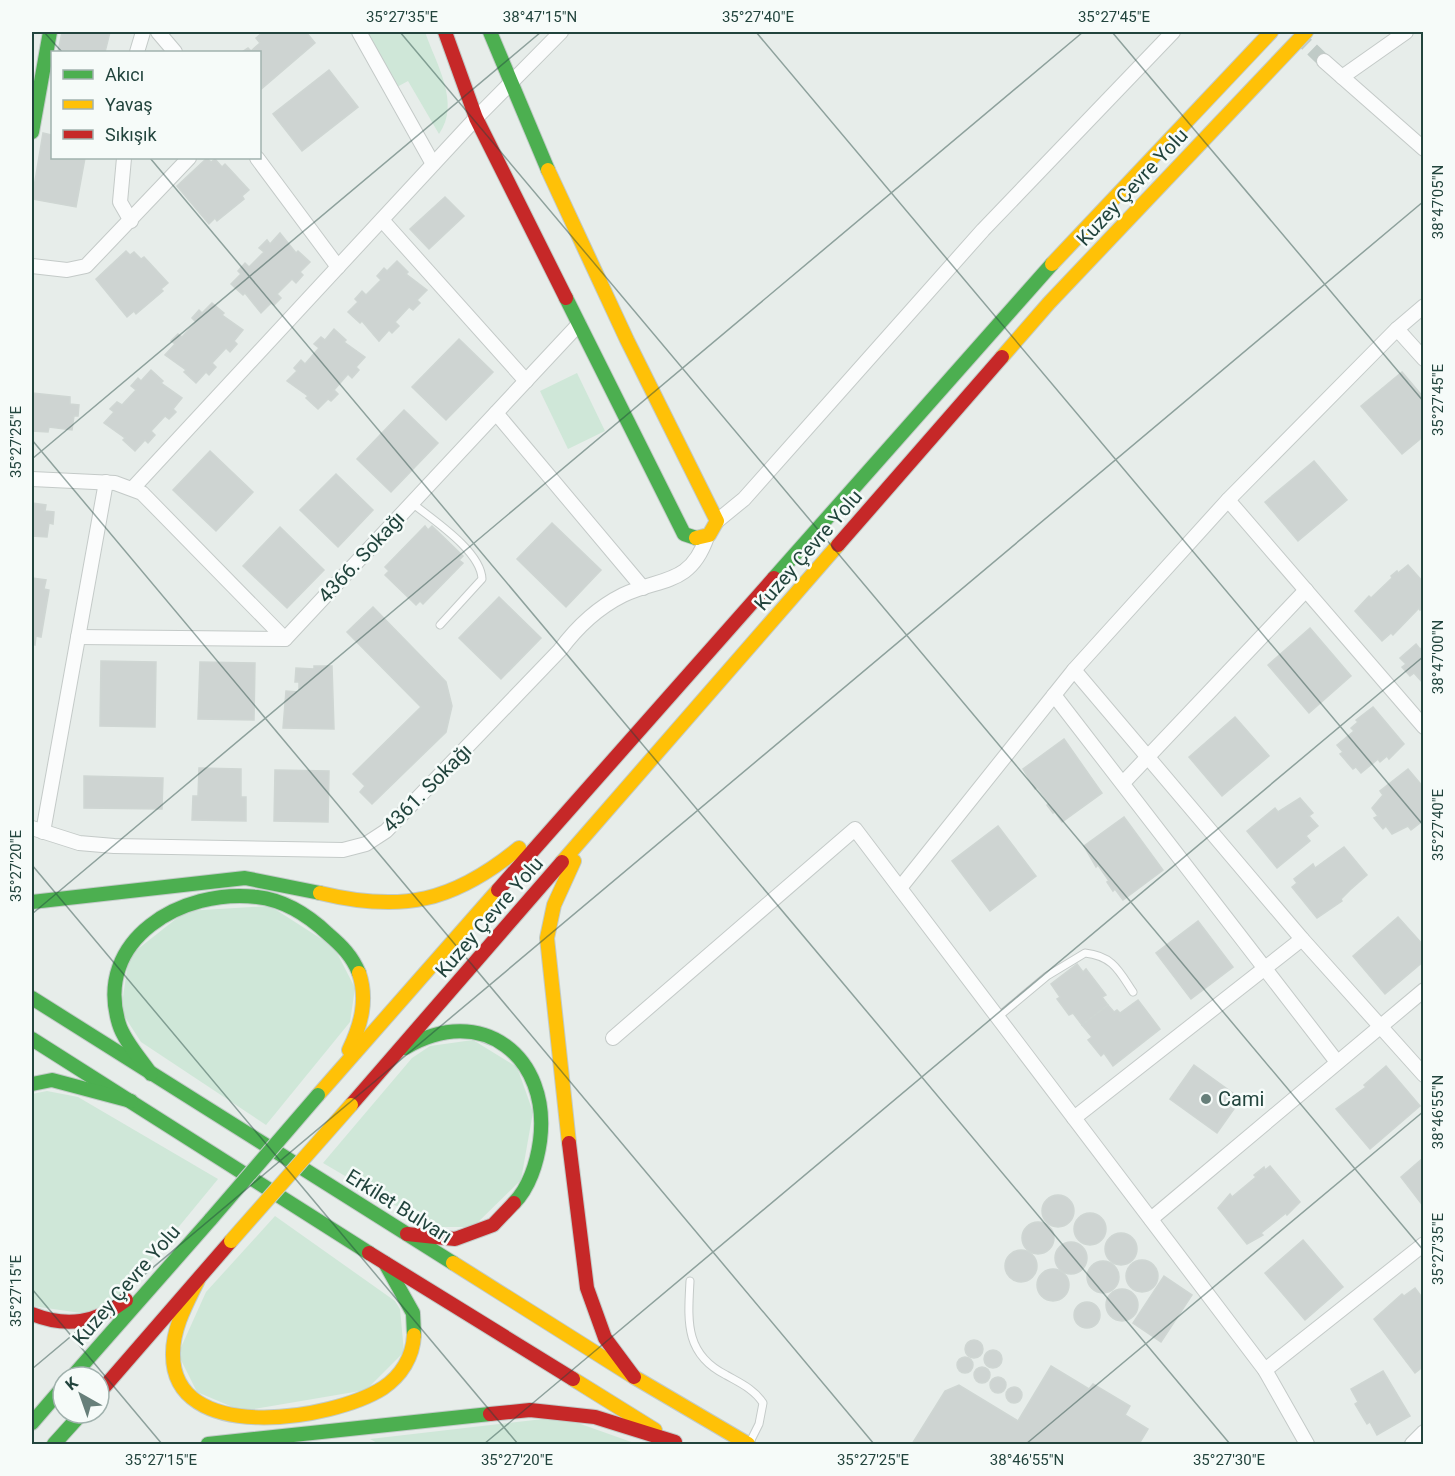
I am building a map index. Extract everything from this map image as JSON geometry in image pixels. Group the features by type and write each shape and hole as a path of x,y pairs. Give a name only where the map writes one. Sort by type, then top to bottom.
{"main road":[{"path":"32,132 50,32"},
{"path":"445,32 476,118 684,534 695,539 707,537 716,527 717,521 594,270 511,85 490,32"},
{"name":"Kuzey Çevre Yolu","path":"82,1365 593,782 1034,284 1271,32"},
{"name":"Kuzey Çevre Yolu","path":"198,1280 1049,303 1306,32"},
{"path":"32,902 244,878 278,882 376,904 427,900 464,888 488,874 593,782"},
{"path":"585,836 554,905 547,938 586,1288 605,1338 634,1377"},
{"path":"151,1074 125,1040 113,1005 113,984 123,954 143,931 178,907 208,897 253,895 290,905 320,922 348,952 361,977 365,1002 361,1025 341,1063 318,1095"},
{"name":"Erkilet Bulvarı","path":"32,998 634,1377 748,1444"},
{"path":"388,1062 409,1046 433,1035 460,1032 484,1034 505,1044 523,1061 538,1088 542,1109 542,1134 536,1164 521,1196 503,1219 484,1231 451,1240 429,1239 407,1234"},
{"path":"32,1038 385,1263 677,1443"},
{"path":"32,1084 52,1080 130,1101"},
{"path":"32,1314 65,1324 97,1320 112,1311 178,1255"},
{"path":"198,1280 175,1332 173,1356 177,1377 192,1398 212,1411 236,1418 262,1418 348,1404 380,1390 402,1371 412,1352 415,1322 413,1313 385,1263"},
{"path":"111,1379 198,1280"},
{"path":"32,1423 51,1401"},
{"path":"208,1444 530,1410 595,1417 677,1443"},
{"path":"54,1444 71,1425"}],"street":[{"path":"137,51 143,32"},
{"path":"158,32 174,51"},
{"path":"359,32 433,164"},
{"path":"133,488 476,118 561,32"},
{"path":"717,521 744,499 983,230 1173,32"},
{"path":"1342,77 1406,32"},
{"path":"1324,61 1424,149"},
{"path":"124,159 120,202 131,221"},
{"path":"32,266 68,270 86,266 188,159"},
{"path":"258,159 338,267"},
{"path":"382,219 526,381"},
{"path":"900,888 1074,670 1228,500 1397,329 1424,306"},
{"name":"4366. Sokağı","path":"285,639 579,324"},
{"path":"1397,329 1424,359"},
{"path":"496,413 643,588"},
{"path":"32,479 106,482 133,488 151,500 285,639"},
{"path":"37,830 78,637 106,482"},
{"path":"1228,500 1424,727"},
{"name":"4361. Sokağı","path":"37,830 79,843 150,848 343,850 366,844 394,823 560,650 582,623 610,602 643,588 664,583 683,573 698,557 707,537"},
{"path":"1123,783 1306,590"},
{"path":"78,637 285,639"},
{"path":"1074,670 1302,939 1424,1075"},
{"path":"1054,695 1336,1062"},
{"path":"613,1038 855,829 1264,1370 1307,1444"},
{"path":"1074,1118 1302,939"},
{"path":"1150,1219 1378,1025 1424,990"},
{"path":"1264,1370 1424,1244"},
{"path":"1412,1444 1424,1432"}],"lane":[{"path":"412,503 456,539 478,561 482,569 482,579 440,625"},
{"path":"998,1017 1047,976 1086,953 1105,957 1119,971 1133,992"},
{"path":"690,1281 687,1325 694,1343 708,1362 750,1389 763,1403 759,1424 748,1444"}],"green space":[{"path":"365,32 425,32 440,70 447,97 448,109 439,134 408,81 397,87"},
{"path":"577,373 605,431 568,449 540,391"},
{"path":"270,906 334,947 355,988 350,1022 266,1125 141,1042 121,1011 129,956 186,911"},
{"path":"473,1040 517,1067 533,1112 521,1180 473,1227 432,1227 323,1163 412,1058 430,1046"},
{"path":"47,1091 78,1097 218,1179 126,1291 88,1314 32,1306 32,1094"},
{"path":"275,1216 395,1301 400,1309 404,1352 366,1390 242,1411 197,1392 178,1354 206,1292"},
{"path":"561,1417 637,1444 379,1444 370,1439"}],"building":[{"path":"62,32 110,32 105,51 58,51"},
{"path":"263,32 306,32 315,43 261,89 261,51 251,51 260,43 256,38"},
{"path":"329,70 358,107 302,151 273,114"},
{"path":"43,133 51,135 51,159 85,159 76,207 32,199"},
{"path":"206,159 211,162 215,159 222,167 225,164 249,190 242,196 244,199 217,221 215,218 209,224 177,186"},
{"path":"445,197 464,216 429,249 410,229"},
{"path":"280,233 296,253 298,251 310,262 300,272 303,275 296,283 292,279 277,294 281,298 274,305 271,303 261,313 245,293 243,295 231,284 241,274 238,271 245,263 249,267 264,252 259,248 267,240 270,244"},
{"path":"126,251 130,255 134,252 141,259 144,257 168,283 161,289 163,291 136,314 134,311 127,317 96,279"},
{"path":"397,261 408,272 406,274 427,290 417,300 420,303 413,310 409,307 395,322 399,326 392,333 389,330 379,341 362,321 360,323 348,312 358,302 355,299 362,291 366,295 381,280 377,276 384,268 387,271"},
{"path":"212,303 224,313 222,315 243,330 234,341 237,344 230,352 226,348 212,363 216,367 209,375 206,372 196,383 184,372 186,370 165,355 175,344 171,341 178,334 182,337 196,322 192,318 199,310 202,313"},
{"path":"334,329 346,340 344,342 365,357 356,367 359,370 352,378 348,374 334,390 338,394 331,401 328,399 318,409 306,398 308,396 287,381 297,371 294,368 301,360 305,364 319,348 314,344 321,337 325,340"},
{"path":"459,339 493,372 446,420 412,387"},
{"path":"151,370 163,381 161,383 182,398 173,409 176,412 169,419 165,416 151,431 155,435 148,443 145,440 135,451 123,440 125,438 104,423 114,412 110,409 117,402 122,405 136,390 131,386 138,378 141,381"},
{"path":"1402,372 1424,398 1424,436 1402,454 1361,406"},
{"path":"32,393 70,397 70,404 79,405 78,416 74,416 72,430 49,427 48,432 32,431"},
{"path":"404,410 438,443 391,492 357,459"},
{"path":"210,451 253,492 216,531 173,490"},
{"path":"1314,461 1347,500 1298,541 1265,502"},
{"path":"336,474 373,510 338,547 300,510"},
{"path":"32,503 46,505 45,511 54,512 53,524 49,523 47,537 32,536"},
{"path":"552,523 601,570 566,607 517,559"},
{"path":"425,526 428,530 432,526 463,556 459,560 463,563 423,604 420,601 416,605 385,575 389,571 385,567"},
{"path":"280,527 324,570 287,608 243,566"},
{"path":"1408,565 1424,583 1424,607 1420,610 1419,608 1393,635 1391,633 1382,641 1355,611 1369,596 1371,598 1392,578 1391,576"},
{"path":"32,578 46,580 44,589 49,590 41,637 36,636 35,645 32,644"},
{"path":"499,597 541,638 501,679 459,638"},
{"path":"373,607 446,682 452,706 446,732 372,804 360,792 365,786 353,774 421,707 347,632"},
{"path":"1310,628 1351,676 1309,713 1268,665"},
{"path":"1416,644 1420,649 1424,646 1422,682 1414,673 1410,676 1402,667 1406,664 1400,658"},
{"path":"101,661 156,662 155,727 100,726"},
{"path":"200,662 255,663 254,720 198,719"},
{"path":"314,666 332,666 334,729 283,728 286,691 299,692 299,682 295,682 296,668 314,669"},
{"path":"1373,707 1404,744 1389,759 1387,756 1380,762 1378,759 1361,773 1356,767 1353,769 1340,754 1343,752 1337,745 1354,731 1351,728 1358,722 1356,720"},
{"path":"1235,717 1269,756 1222,796 1189,757"},
{"path":"1064,739 1102,793 1062,822 1047,805 1049,803 1037,787 1035,789 1023,769"},
{"path":"199,768 241,769 241,797 246,797 246,821 192,820 193,796 198,796"},
{"path":"1408,769 1424,788 1424,820 1411,830 1408,826 1392,834 1386,826 1383,829 1374,818 1378,816 1372,808 1383,795 1380,791"},
{"path":"275,770 329,771 328,822 274,821"},
{"path":"84,776 163,778 162,809 84,808"},
{"path":"1300,798 1313,813 1309,816 1318,826 1306,836 1310,841 1277,868 1247,831 1275,808 1278,812"},
{"path":"1124,817 1163,870 1123,900 1115,889 1113,891 1107,882 1109,881 1098,865 1096,867 1084,846"},
{"path":"998,826 1036,876 990,911 952,861"},
{"path":"1344,847 1367,875 1341,899 1342,901 1317,918 1292,887 1297,883 1294,879 1313,864 1315,868"},
{"path":"1398,917 1424,946 1424,961 1385,994 1353,956"},
{"path":"1198,921 1233,967 1191,999 1156,953"},
{"path":"1077,964 1083,972 1086,969 1106,995 1102,997 1108,1005 1082,1025 1073,1013 1069,1015 1057,999 1060,997 1051,984"},
{"path":"1138,1000 1160,1029 1113,1066 1104,1053 1101,1056 1088,1040 1092,1037 1082,1025 1108,1005 1114,1012 1117,1010 1120,1013"},
{"name":"Cami","path":"1194,1065 1241,1099 1217,1133 1170,1099"},
{"path":"1386,1066 1420,1106 1370,1149 1336,1109 1366,1087 1364,1085"},
{"path":"1422,1159 1424,1160 1424,1207 1401,1177"},
{"path":"1270,1166 1300,1202 1287,1215 1286,1213 1261,1233 1263,1235 1247,1244 1218,1208 1230,1194 1232,1197 1256,1177 1254,1175 1264,1167 1265,1170"},
{"path":"1058,1195 1069,1200 1074,1211 1069,1222 1058,1227 1047,1222 1042,1211 1047,1200"},
{"path":"1090,1213 1101,1218 1106,1229 1101,1240 1090,1245 1079,1240 1074,1229 1079,1218"},
{"path":"1038,1222 1049,1227 1054,1238 1049,1249 1038,1254 1027,1249 1022,1238 1027,1227"},
{"path":"1121,1233 1132,1238 1137,1249 1132,1260 1121,1265 1110,1260 1105,1249 1110,1238"},
{"path":"1303,1240 1343,1287 1305,1320 1265,1273"},
{"path":"1071,1242 1082,1247 1087,1258 1082,1269 1071,1274 1060,1269 1055,1258 1060,1247"},
{"path":"1021,1250 1032,1255 1037,1266 1032,1277 1021,1282 1010,1277 1005,1266 1010,1255"},
{"path":"1142,1260 1153,1265 1158,1276 1153,1287 1142,1292 1131,1287 1126,1276 1131,1265"},
{"path":"1103,1261 1114,1266 1119,1277 1114,1288 1103,1293 1092,1288 1087,1277 1092,1266"},
{"path":"1053,1269 1064,1274 1069,1285 1064,1296 1053,1301 1042,1296 1037,1285 1042,1274"},
{"path":"1164,1276 1192,1295 1161,1342 1133,1323"},
{"path":"1415,1288 1424,1300 1424,1366 1415,1373 1374,1319 1402,1294 1404,1296"},
{"path":"1122,1289 1133,1294 1138,1305 1133,1316 1122,1321 1111,1316 1106,1305 1111,1294"},
{"path":"1087,1302 1096,1306 1100,1315 1096,1324 1087,1328 1078,1324 1074,1315 1078,1306"},
{"path":"974,1340 980,1343 983,1349 980,1355 974,1358 968,1355 965,1349 968,1343"},
{"path":"993,1350 999,1353 1002,1359 999,1365 993,1368 987,1365 984,1359 987,1353"},
{"path":"962,1357 968,1357 973,1365 971,1371 962,1373 957,1368 957,1362"},
{"path":"1051,1366 1089,1389 1093,1384 1130,1406 1125,1415 1148,1429 1139,1444 912,1444 945,1391 959,1385 1018,1421"},
{"path":"979,1367 985,1367 990,1375 988,1381 979,1383 974,1378 974,1372"},
{"path":"1383,1371 1410,1416 1377,1435 1370,1422 1367,1424 1355,1404 1358,1402 1351,1389"},
{"path":"995,1377 1001,1377 1006,1385 1004,1391 995,1393 990,1388 990,1382"},
{"path":"1011,1387 1017,1387 1022,1395 1020,1401 1011,1403 1006,1398 1006,1392"}],"tunnel":[{"path":"1297,35 1324,61"}],"traffic: fast":[{"path":"32,132 50,32"},
{"path":"490,32 548,170"},
{"path":"774,578 1052,264"},
{"path":"566,298 684,534 696,538"},
{"path":"32,902 245,878 320,893"},
{"path":"151,1074 121,1030 114,994 119,967 132,944 150,925 174,911 201,901 229,896 257,897 277,902 296,910 321,927 346,952 359,973"},
{"path":"32,998 453,1263"},
{"path":"405,1048 433,1035 460,1031 484,1035 506,1046 522,1063 534,1085 541,1111 540,1141 532,1175 514,1203"},
{"path":"32,1039 369,1253"},
{"path":"32,1084 52,1080 131,1101"},
{"path":"211,1219 318,1095"},
{"path":"83,1365 211,1219"},
{"path":"385,1263 413,1313 414,1335"},
{"path":"32,1423 51,1401"},
{"path":"208,1444 490,1414"},
{"path":"54,1444 71,1425"}],"traffic: slow":[{"path":"1052,264 1271,32"},
{"path":"1002,357 1049,303 1306,32"},
{"path":"548,170 627,340 717,521 709,535 696,538"},
{"path":"562,862 838,545"},
{"path":"320,893 376,902 402,902 426,898 472,881 519,848"},
{"path":"569,1143 547,938 554,905 574,861"},
{"path":"318,1095 498,890"},
{"path":"349,1050 362,1012 363,993 359,973"},
{"path":"231,1241 351,1105"},
{"path":"453,1263 634,1377 748,1444"},
{"path":"198,1280 175,1334 173,1353 179,1383 198,1402 225,1413 258,1417 294,1416 329,1409 360,1399 383,1388 395,1378 405,1365 414,1335"},
{"path":"573,1379 655,1430"}],"traffic: jam":[{"path":"445,32 476,118 566,298"},
{"path":"838,545 1002,357"},
{"path":"498,890 774,578"},
{"path":"351,1105 562,862"},
{"path":"569,1143 587,1288 605,1338 634,1377"},
{"path":"407,1234 455,1239 493,1225 514,1203"},
{"path":"111,1379 231,1241"},
{"path":"369,1253 573,1379"},
{"path":"32,1314 57,1321 81,1321 104,1314 126,1300"},
{"path":"490,1414 530,1410 595,1417 675,1442"}],"place":[{"name":"Cami","path":"1206,1099"}]}
